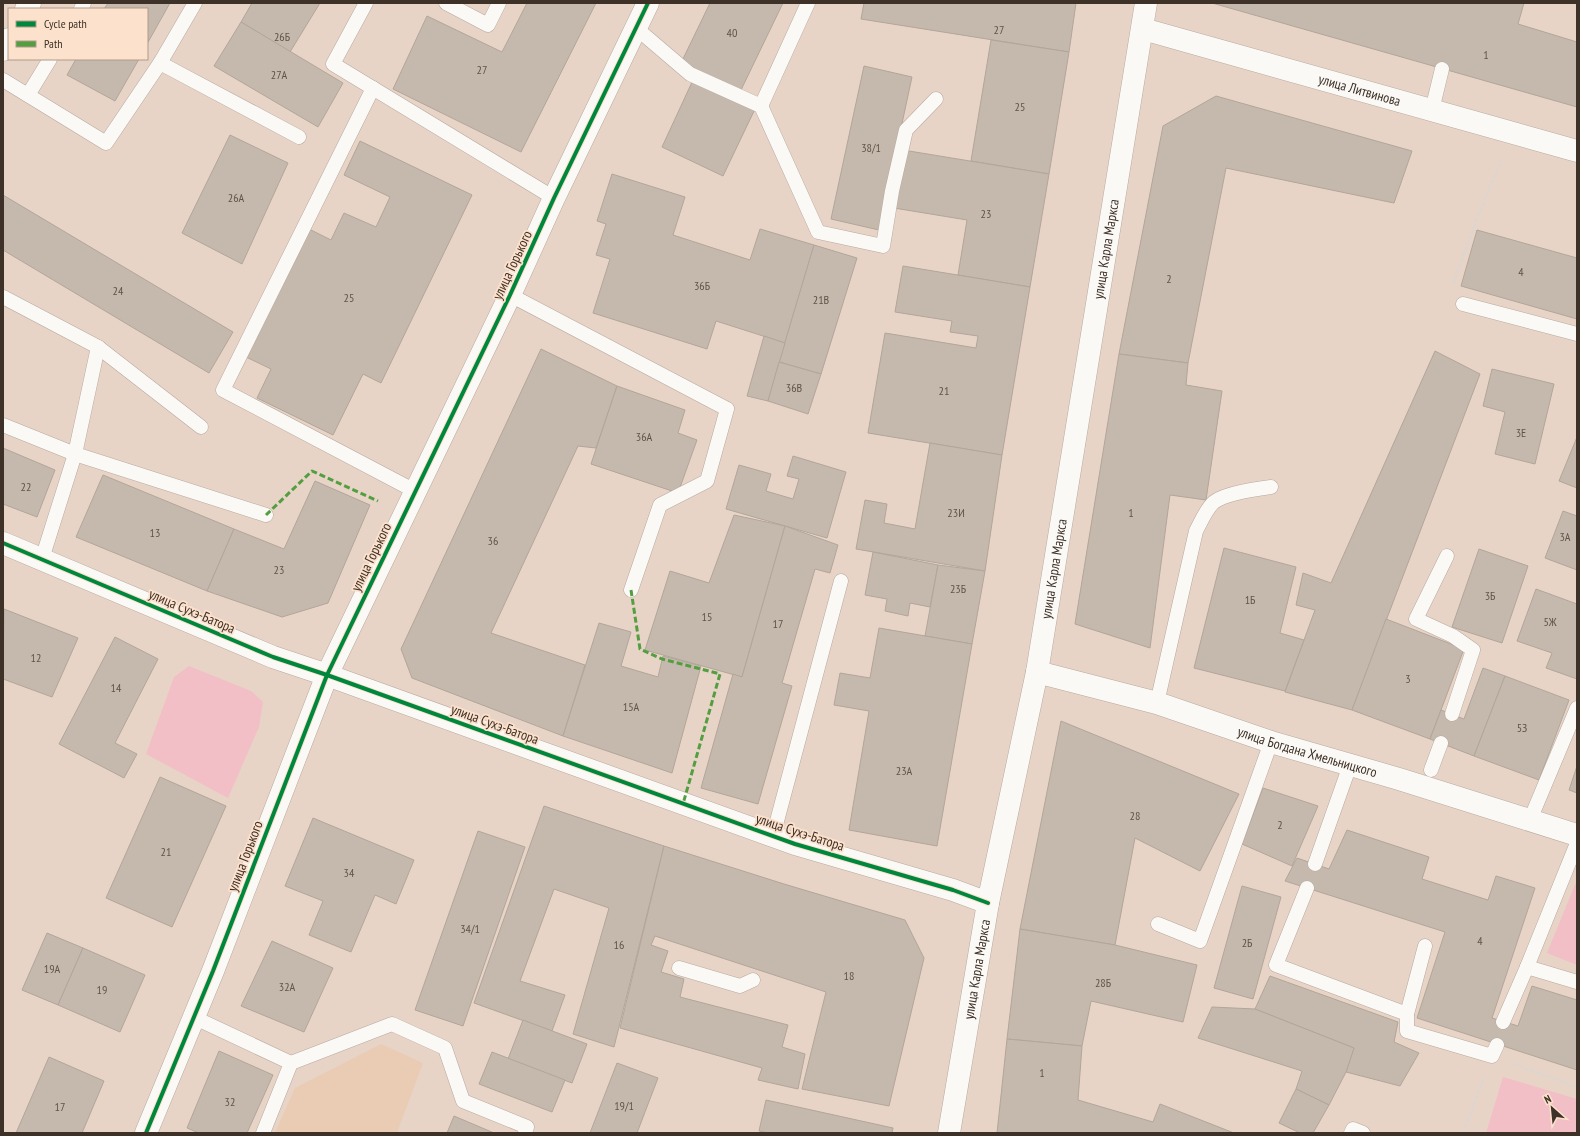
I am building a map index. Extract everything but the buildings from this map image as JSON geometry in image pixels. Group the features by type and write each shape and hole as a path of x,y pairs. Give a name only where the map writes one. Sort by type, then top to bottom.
{"street":[{"name":"улица Горького","path":"151,1131 193,1017 213,971 326,675 510,295 554,198 648,3"},
{"name":"улица Карла Маркса","path":"949,1133 988,903 1037,672 1143,29 1146,3"},
{"name":"улица Литвинова","path":"1143,29 1577,151"},
{"path":"3,50 8,41"},
{"name":"улица Сухэ-Батора","path":"3,543 273,657 773,836 792,850 953,890 988,903"},
{"name":"улица Богдана Хмельницкого","path":"1037,672 1157,703 1271,742 1350,764 1577,835"}],"lane":[{"path":"3,80 106,143 160,63 195,3"},
{"path":"366,3 333,64 554,198"},
{"path":"446,3 488,25 499,3"},
{"path":"761,106 808,3"},
{"path":"636,28 690,74 761,106 818,232 883,246 892,191 906,130 936,99"},
{"path":"28,95 49,60"},
{"path":"160,63 299,137"},
{"path":"1432,110 1442,69"},
{"path":"373,88 223,390 415,491"},
{"path":"510,295 727,409 707,481 660,505 631,590"},
{"path":"3,297 98,347 201,427"},
{"path":"1464,304 1577,334"},
{"path":"42,559 75,454 98,347"},
{"path":"3,425 75,454 266,515"},
{"path":"1157,703 1196,531 1206,512 1215,502 1240,492 1271,487"},
{"path":"1447,556 1416,619 1453,636 1473,650 1452,714"},
{"path":"773,836 841,581"},
{"path":"1530,820 1577,708"},
{"path":"1158,924 1200,941 1271,742"},
{"path":"1431,770 1441,743"},
{"path":"1315,864 1350,764"},
{"path":"1503,1022 1528,967 1577,844"},
{"path":"1307,888 1276,965 1407,1014"},
{"path":"1425,946 1407,1014 1407,1030 1494,1050"},
{"path":"1528,967 1577,982"},
{"path":"679,968 740,986 753,980"},
{"path":"193,1017 291,1063 392,1024 446,1048 463,1101 527,1127 525,1133"},
{"path":"263,1133 291,1063"},
{"path":"1352,1133 1353,1129 1362,1133"}],"path":[{"path":"1464,304 1451,289 1481,209 1502,159"},
{"path":"1463,1133 1494,1050 1577,1087"}],"shaded area":[{"path":"189,666 251,691 263,702 259,727 228,798 146,754 174,677"},
{"path":"1577,880 1577,965 1547,953"},
{"path":"381,1044 423,1063 397,1133 275,1133 295,1088"},
{"path":"1503,1077 1577,1099 1577,1133 1486,1133"}],"marked path":[{"path":"266,515 312,471 378,501"},
{"path":"631,590 640,649 662,659 720,674 683,804"}],"cycle path":[{"path":"146,1133 213,971 327,675 510,295 554,198 648,3"},
{"path":"3,543 273,657 327,675 795,844 953,890 988,903"}]}
